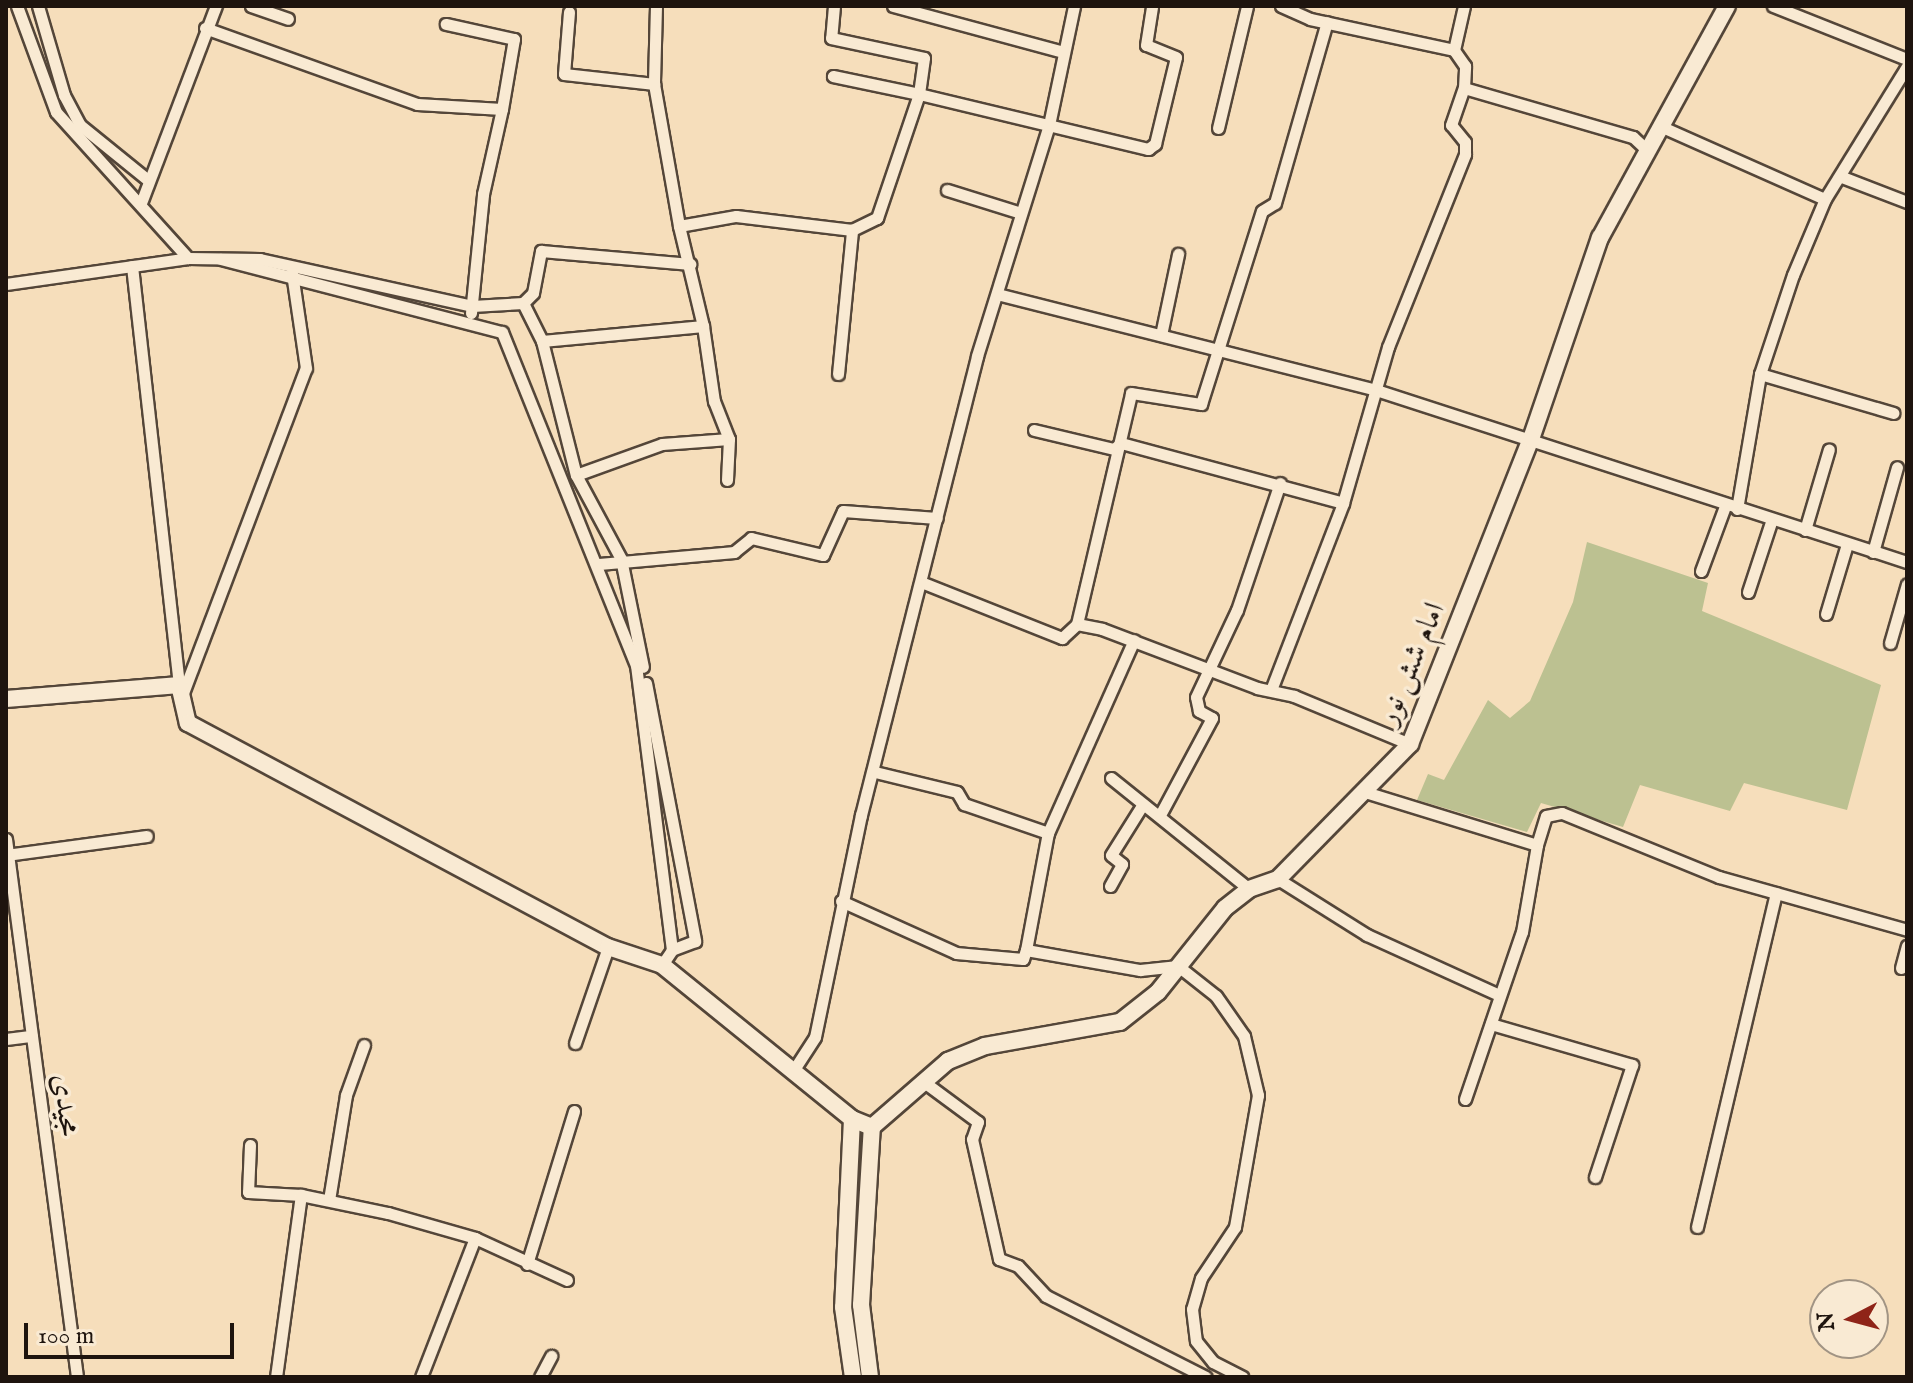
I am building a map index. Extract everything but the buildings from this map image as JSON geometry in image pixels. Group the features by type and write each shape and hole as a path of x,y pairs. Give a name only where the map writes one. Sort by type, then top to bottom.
{"street":[{"path":"17,6 56,112 188,258"},
{"path":"38,6 64,95 80,125 148,180"},
{"path":"141,203 201,55 205,28 216,6"},
{"path":"251,6 288,19"},
{"path":"656,6 654,84 679,226 703,326 714,401 729,439 727,480"},
{"path":"679,226 736,216 852,230 877,218 919,94 924,58 831,38 834,6"},
{"path":"893,6 1063,52"},
{"path":"793,1071 815,1037 841,901 937,518 997,294 1049,125 1074,6"},
{"path":"833,76 1152,148 1176,57 1146,45 1152,6"},
{"path":"1218,128 1247,6"},
{"path":"1271,690 1343,503 1373,389 1465,154 1465,142 1451,125 1464,88 1465,66 1454,50 1327,22 1281,6"},
{"path":"1454,50 1464,6"},
{"name":"امام شش نور","path":"872,1127 948,1061 985,1046 1120,1022 1158,992 1249,889 1278,879 1410,744 1531,439 1600,238 1727,6"},
{"path":"1773,6 1907,59"},
{"path":"569,12 564,74 654,84"},
{"path":"921,582 1062,638 1077,624 1114,449 1131,393 1201,404 1262,211 1275,203 1327,22"},
{"path":"446,24 514,39 483,194 470,321"},
{"path":"205,28 417,104 502,109"},
{"path":"1737,509 1760,374 1825,199 1842,177 1907,66"},
{"path":"1464,88 1633,137 1647,150"},
{"path":"1660,126 1825,199"},
{"path":"1842,177 1907,202"},
{"path":"947,190 1021,213"},
{"path":"838,374 852,230"},
{"path":"221,259 472,306 523,303 533,293 541,251 690,264"},
{"path":"6,284 188,258 260,259 275,254"},
{"path":"1161,335 1178,254"},
{"path":"260,259 292,273 502,332 599,564 636,665 672,950"},
{"path":"132,266 181,689 188,723 608,947 662,965 852,1119 872,1127 861,1305 870,1377"},
{"path":"181,689 306,368 292,273"},
{"path":"997,294 1217,347 1373,389 1531,439 1771,522 1907,562"},
{"path":"523,303 542,341 576,475 621,559 695,941 672,950 662,965"},
{"path":"542,341 703,326"},
{"path":"1760,374 1893,413"},
{"path":"1034,430 1114,449"},
{"path":"576,475 662,444 729,439"},
{"path":"1114,449 1121,443 1280,483 1343,503"},
{"path":"1805,530 1829,449"},
{"path":"1873,552 1897,467"},
{"path":"1160,815 1212,718 1199,711 1196,697 1210,669 1280,483"},
{"path":"1701,571 1725,506"},
{"path":"599,564 621,559 734,552 751,538 823,555 843,511 937,518"},
{"path":"1748,592 1771,522"},
{"path":"1826,614 1847,544"},
{"path":"1890,643 1907,584"},
{"path":"1077,624 1134,640 1410,744"},
{"path":"841,901 956,953 1023,959 1048,833 1134,640"},
{"path":"6,699 181,689"},
{"path":"875,772 957,792 964,804 1048,833"},
{"path":"1111,778 1249,889"},
{"path":"1365,792 1537,845"},
{"path":"1110,886 1122,864 1111,855 1143,804"},
{"path":"1465,1099 1522,932 1537,845 1546,816 1562,813 1776,893 1907,930"},
{"path":"7,855 147,836"},
{"name":"مجیدی","path":"6,839 12,936 32,1036 77,1377"},
{"path":"1278,879 1367,935 1499,995"},
{"path":"1697,1227 1776,893"},
{"path":"1901,968 1907,946"},
{"path":"575,1043 608,947"},
{"path":"1026,950 1140,970 1178,966 1216,996 1244,1036 1258,1095 1235,1227 1201,1278 1192,1309 1196,1341 1213,1362 1242,1377"},
{"path":"1491,1024 1632,1065 1595,1177"},
{"path":"6,1039 32,1036"},
{"path":"329,1200 346,1095 364,1045"},
{"path":"924,1082 978,1122 972,1139 999,1259 1018,1266 1046,1296 1206,1377"},
{"path":"527,1264 574,1111"},
{"path":"852,1119 843,1307 853,1377"},
{"path":"250,1145 248,1192 329,1200 475,1238 567,1280"},
{"path":"276,1377 301,1195"},
{"path":"421,1377 475,1238"},
{"path":"540,1377 551,1356"}],"green space":[{"path":"1587,542 1708,583 1702,611 1881,685 1847,810 1744,783 1730,811 1640,785 1623,827 1541,803 1527,832 1417,800 1428,774 1444,780 1488,700 1510,718 1530,701 1573,602"}]}
